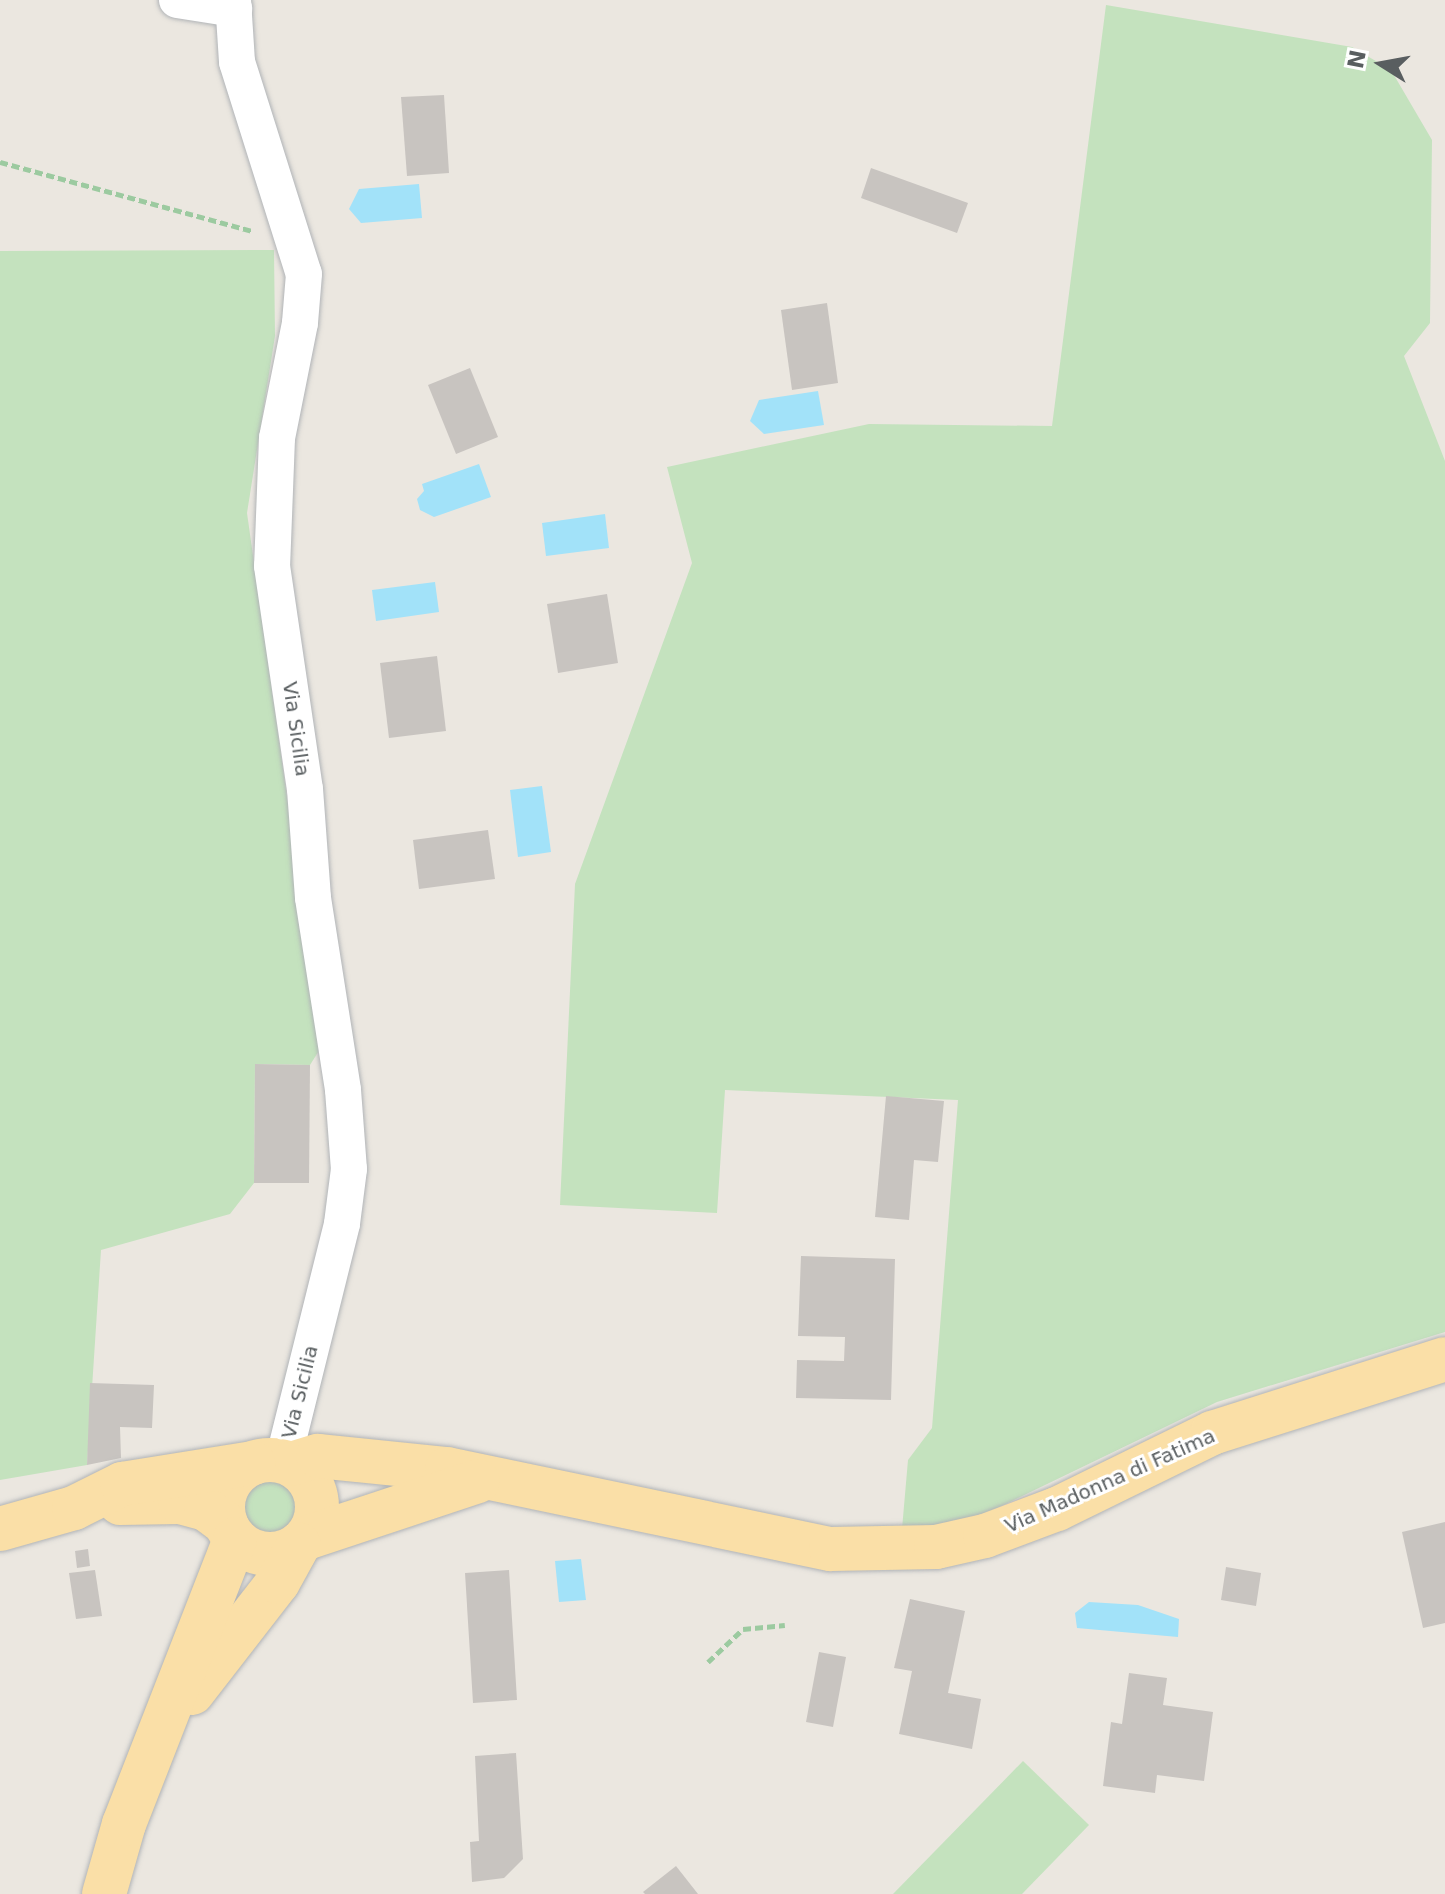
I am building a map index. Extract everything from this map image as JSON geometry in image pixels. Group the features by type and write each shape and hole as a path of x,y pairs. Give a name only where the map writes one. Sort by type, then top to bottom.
{"main road":[{"name":"Via Madonna di Fatima","path":"74,1508 122,1484 318,1456 447,1469 484,1480 831,1549 936,1547 985,1536 1057,1509 1212,1433 1445,1359"},
{"path":"104,1894 124,1824 159,1737 231,1532 227,1488 276,1463 311,1484 317,1511 278,1582 159,1737"},
{"path":"0,1529 74,1508 180,1502 206,1509 231,1532 266,1554 484,1480"}],"street":[{"path":"177,0 234,4"},
{"name":"Via Sicilia","path":"234,4 237,62 294,234 304,274 300,323 277,438 272,566 305,789 313,898 343,1090 349,1169 342,1224 276,1463"}],"path":[{"path":"0,162 268,235 294,234"},
{"path":"708,1662 743,1629 785,1625"}],"green space":[{"path":"1106,5 1352,47 1391,70 1432,140 1430,323 1404,356 1445,461 1445,1332 1217,1402 991,1511 935,1528 902,1529 908,1460 932,1428 958,1100 725,1090 717,1213 560,1205 575,884 692,563 667,467 869,424 1052,426"},
{"path":"274,250 275,336 247,513 322,1046 310,1065 255,1064 254,1183 230,1214 101,1250 87,1465 0,1480 0,251"},
{"path":"267,1474 279,1476 289,1483 296,1493 296,1517 289,1527 279,1534 267,1536 255,1534 245,1527 238,1517 236,1505 238,1493 245,1483 255,1476"},
{"path":"1023,1761 1089,1825 1022,1894 893,1894"}],"water":[{"path":"419,184 422,218 361,223 349,209 359,189"},
{"path":"818,391 824,425 764,434 750,421 759,400"},
{"path":"479,464 491,497 434,517 420,510 417,499 424,491 422,484"},
{"path":"605,514 609,548 546,556 542,523"},
{"path":"435,582 439,612 376,621 372,590"},
{"path":"542,786 551,852 518,857 510,790"},
{"path":"581,1559 586,1600 559,1602 555,1561"},
{"path":"1089,1602 1138,1605 1179,1619 1178,1637 1077,1628 1075,1613"}],"building":[{"path":"444,95 449,173 407,176 401,97"},
{"path":"871,168 968,203 957,233 861,198"},
{"path":"827,303 838,383 792,390 781,310"},
{"path":"470,368 498,437 456,454 428,385"},
{"path":"607,594 618,663 558,673 547,604"},
{"path":"437,656 446,731 389,738 380,663"},
{"path":"488,830 495,879 419,889 413,840"},
{"path":"255,1064 310,1065 309,1183 254,1183"},
{"path":"886,1096 944,1101 938,1162 914,1160 909,1220 875,1217"},
{"path":"801,1256 895,1259 891,1400 796,1398 797,1360 844,1361 845,1337 798,1336"},
{"path":"90,1383 154,1385 152,1428 120,1427 121,1458 87,1465"},
{"path":"1445,1522 1445,1623 1423,1628 1402,1532"},
{"path":"88,1549 90,1566 77,1568 75,1551"},
{"path":"1226,1567 1261,1573 1256,1606 1221,1600"},
{"path":"95,1570 102,1616 76,1619 69,1573"},
{"path":"509,1570 517,1700 473,1703 465,1573"},
{"path":"910,1599 965,1611 948,1693 981,1699 972,1749 899,1734 912,1671 894,1668"},
{"path":"819,1652 846,1657 833,1727 806,1722"},
{"path":"1129,1673 1167,1678 1163,1705 1213,1712 1204,1781 1157,1775 1155,1793 1103,1786 1111,1722 1122,1724"},
{"path":"516,1753 523,1859 504,1878 472,1882 470,1842 479,1841 475,1756"},
{"path":"676,1866 698,1894 643,1892"}]}
